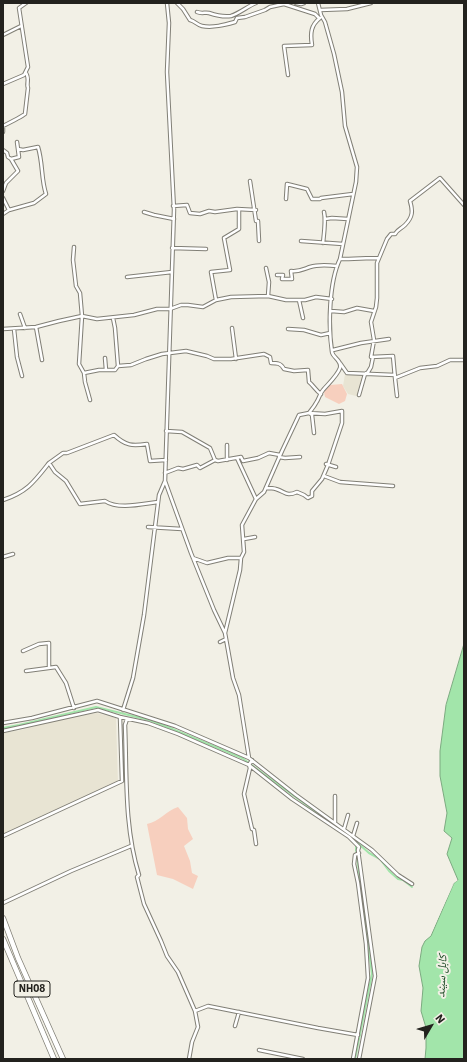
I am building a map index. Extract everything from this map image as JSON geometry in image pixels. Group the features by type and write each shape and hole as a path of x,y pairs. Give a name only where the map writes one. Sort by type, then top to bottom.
{"highway":[{"name":"NH08","path":"3,918 18,958 63,1059"},
{"name":"NH08","path":"3,939 54,1059"}],"street":[{"path":"3,84 24,75 28,67 19,8 26,3"},
{"path":"167,3 169,23 167,72 174,219 165,473 166,481 182,529 214,610 225,633 233,678 239,695 251,759 244,794 250,823 252,829 254,830 256,844"},
{"path":"177,3 190,20 200,25 215,27 235,22 237,18 245,17 270,7 284,4 321,16"},
{"path":"197,12 201,14 208,13 230,16 256,3"},
{"path":"296,3 304,3"},
{"path":"318,3 334,54 342,92 345,126 357,167 356,182 337,266 332,299 330,333 333,350 332,352 347,373 369,373 395,376 420,368 437,366 450,360 464,360"},
{"path":"320,10 347,9 371,3"},
{"path":"288,75 284,46 312,45 310,32 313,24 321,16"},
{"path":"3,35 21,26"},
{"path":"3,132 3,126 25,114 28,88 28,76 26,72"},
{"path":"11,159 19,157 17,142"},
{"path":"3,214 9,210 34,203 46,194 42,182 41,158 38,147 23,150 18,149"},
{"path":"3,149 18,171 6,183 3,191"},
{"path":"359,395 365,374 371,367 373,357 371,357 374,340 371,322 377,298 377,263 387,239 391,234 395,234 398,229 404,226 410,218 413,211 410,201 440,178 464,205"},
{"path":"250,182 256,221 258,221 259,241"},
{"path":"286,198 287,184 306,189 312,199 320,200 321,198 353,194"},
{"path":"3,198 9,210"},
{"path":"173,206 187,205 190,213 200,214 209,211 254,210"},
{"path":"216,300 211,272 230,270 224,238 239,229 239,210"},
{"path":"144,212 174,219"},
{"path":"323,243 323,226 325,219 324,212"},
{"path":"325,219 348,219"},
{"path":"300,241 343,244"},
{"path":"74,247 73,260 76,286 80,293 82,316 80,364 84,373 90,400"},
{"path":"172,248 206,249"},
{"path":"340,258 358,260 361,258 380,258"},
{"path":"278,275 282,275 282,279 292,280 292,272 297,272 311,266 337,266"},
{"path":"266,268 269,282 268,296"},
{"path":"127,277 172,272"},
{"path":"3,329 36,327 82,316 96,319 113,318 134,315 157,309 170,309 188,305 203,307 216,300 231,297 268,296 286,300 305,300 316,297 332,299"},
{"path":"299,300 303,318"},
{"path":"331,311 344,312 357,308 374,311"},
{"path":"20,314 25,328"},
{"path":"113,318 116,328 118,366"},
{"path":"36,327 42,360"},
{"path":"232,328 236,359"},
{"path":"14,329 17,357 22,376"},
{"path":"288,329 304,330 321,335 330,333"},
{"path":"333,350 374,340 389,339"},
{"path":"84,373 115,370 118,366 130,365 146,358 186,351 214,359 236,359 264,354 270,357 271,363 278,363 282,365 284,369 294,371 308,370 309,382 321,394"},
{"path":"373,357 393,356 397,396"},
{"path":"105,358 106,370"},
{"path":"309,413 316,404 323,390 328,387 338,371 340,363"},
{"path":"225,633 240,570 241,558 244,552 242,525 256,499 264,492 279,456 299,415 309,413 325,414 342,411 342,423 324,476 312,491 312,496 308,498 298,492 291,495 277,489 266,488"},
{"path":"309,413 312,415 314,433"},
{"path":"166,431 182,432 210,448 215,460"},
{"path":"3,500 20,493 32,484 49,463 63,453 67,453 114,434 121,441 130,446 147,444 150,461 166,460"},
{"path":"227,445 227,460"},
{"path":"165,473 178,468 184,469 197,465 200,468 215,460 241,458 243,461 268,454 286,458 300,457"},
{"path":"237,458 256,499"},
{"path":"49,463 55,472 66,481 80,504 105,501 110,505 121,506 158,502"},
{"path":"327,464 336,467"},
{"path":"324,476 340,482 393,486"},
{"path":"123,710 134,678 144,615 158,502 159,496 166,481"},
{"path":"148,527 182,529"},
{"path":"244,539 255,537"},
{"path":"3,557 13,554"},
{"path":"193,558 207,563 228,558 241,558"},
{"path":"220,642 226,639"},
{"path":"24,651 39,644 49,643 49,667"},
{"path":"26,670 56,667 66,683 74,708"},
{"path":"3,723 32,718 97,701 175,726 251,759 372,850 398,875 412,884"},
{"path":"3,730 98,710 127,719 148,723 178,734 249,765 292,799 359,847 375,976 358,1059"},
{"path":"3,836 122,781 120,717"},
{"path":"127,719 127,807 131,846 139,875 137,877 144,904 162,941 167,956 178,972 191,1005 195,1011 198,1027 192,1042 189,1059"},
{"path":"335,796 335,822"},
{"path":"344,829 348,815"},
{"path":"353,836 357,823"},
{"path":"3,903 71,871 131,846"},
{"path":"353,1059 368,978 366,944 354,864 355,855 359,853"},
{"path":"195,1011 208,1006 358,1035"},
{"path":"235,1026 239,1012"},
{"path":"259,1050 302,1059"},
{"path":"60,1053 66,1059"}],"shaded area":[{"path":"345,374 365,375 360,397 348,394 343,386"},
{"path":"342,384 347,394 345,401 339,404 325,397 324,392 330,385"},
{"path":"97,713 116,718 118,783 3,836 3,733 21,730 72,716"},
{"path":"178,807 187,818 188,829 193,839 184,846 190,861 192,873 198,876 193,889 173,879 157,875 147,824 155,821"}],"water":[{"name":"کابل سيند","path":"464,644 464,1059 425,1059 427,1031 421,1011 423,988 419,966 422,947 425,941 431,936 454,883 458,880 447,854 452,838 444,831 447,813 440,776 440,751 446,705"}],"pier":[{"path":"455,880 458,880 454,883 430,936 441,907"}],"waterway":[{"path":"3,728 96,707 149,720 242,758 338,828"},
{"path":"352,838 369,853 380,859 389,871 398,879 403,880 412,887"},
{"path":"356,846 356,851"},
{"path":"355,1059 372,974 357,856"}]}
